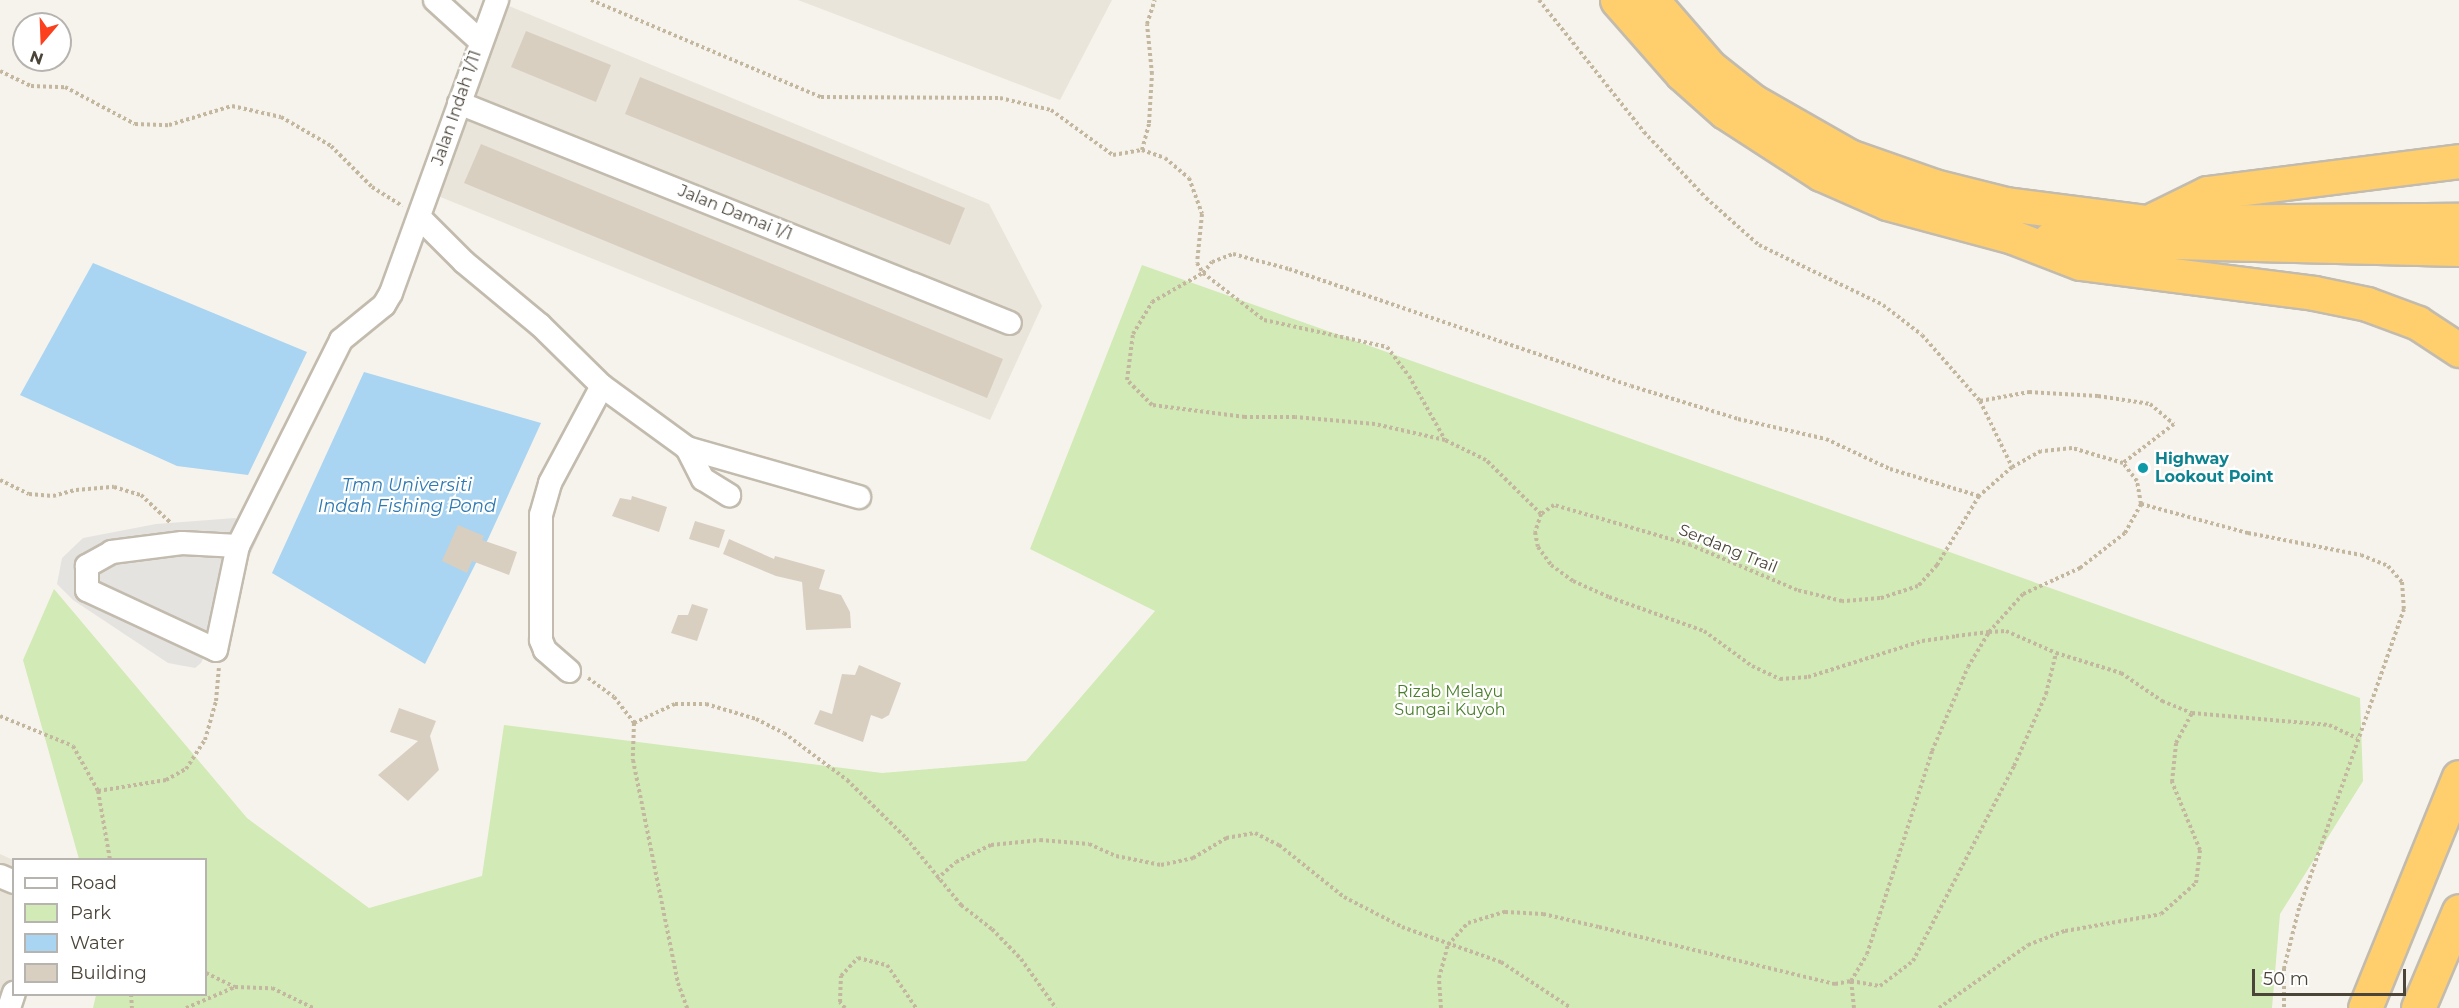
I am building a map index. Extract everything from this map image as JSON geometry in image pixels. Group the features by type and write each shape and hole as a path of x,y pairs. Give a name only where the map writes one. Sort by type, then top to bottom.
{"highway":[{"path":"1617,0 1682,74 1725,112 1795,159 1887,203 2013,237 2080,263 2314,293 2367,304 2418,323 2459,351"},
{"path":"1652,0 1710,67 1753,101 1849,156 1934,186 2006,204 2147,222 2459,220"},
{"path":"2147,222 2207,193 2459,161"},
{"path":"2013,237 2136,244 2459,249"},
{"path":"2365,1008 2459,777"},
{"path":"2418,1008 2459,911"}],"street":[{"path":"435,0 480,41"},
{"name":"Jalan Indah 1/11","path":"216,650 238,546 342,340 384,305 391,293 420,218 480,41 497,0"},
{"name":"Jalan Damai 1/1","path":"459,103 1010,323"},
{"path":"420,218 464,262 540,325 602,386 687,448 859,497"},
{"path":"569,670 546,650 541,640 541,515 550,483 602,386"},
{"path":"687,448 703,479 729,495"},
{"path":"216,650 87,590 87,566 112,552 182,543 238,546"}],"path":[{"path":"591,0 821,97 1000,99 1051,110 1113,155 1142,150 1165,158 1189,178 1202,214 1197,263 1203,273 1264,320 1387,347 1408,376 1444,440"},
{"path":"1142,150 1149,123 1152,74 1147,24 1155,0"},
{"path":"1539,0 1644,132 1707,198 1759,245 1883,305 1922,335 1980,401 2012,467"},
{"path":"0,71 31,86 65,87 135,124 169,125 232,106 282,117 331,146 372,187 420,218"},
{"path":"1980,496 1890,470 1826,439 1738,419 1631,386 1289,269 1233,254 1212,262 1203,273 1152,303 1133,334 1127,380 1152,405 1245,417 1295,417 1375,424 1444,440 1486,460 1541,514 1535,532 1538,548 1551,564 1574,581 1704,631 1758,670 1780,679 1808,677 1922,641 2006,631 2056,653 2121,673 2162,701 2192,713 2329,725 2357,738"},
{"path":"1854,1008 1851,981 1866,954 1932,751 1968,667 1989,632 2023,594 2080,568 2125,533 2141,504 2137,481 2123,463 2174,424 2150,404 2098,396 2029,392 1980,401"},
{"name":"Serdang Trail","path":"1541,514 1554,505 1603,517 1691,545 1797,590 1842,601 1880,598 1918,586 1937,565 1980,496 2012,467 2041,451 2072,448 2123,463"},
{"path":"0,480 29,494 52,496 114,487 141,495 162,511 182,543"},
{"path":"2141,504 2295,544 2361,555 2388,566 2402,582 2404,609 2299,908 2284,968 2284,1008"},
{"path":"98,791 166,780 186,769 205,740 216,701 220,675 216,650"},
{"path":"1441,1008 1439,978 1448,945 1468,923 1504,912 1543,914 1835,984 1851,981 1880,986 1913,961 2014,766 2046,694 2056,653"},
{"path":"569,670 600,686 634,723 633,760 678,983 687,1008"},
{"path":"634,723 675,704 706,704 756,719 784,733 846,780 906,838 937,879 1021,959 1056,1008"},
{"path":"1939,1008 2028,945 2066,931 2161,914 2196,883 2200,850 2172,782 2176,743 2192,713"},
{"path":"0,716 73,746 98,791 110,858"},
{"path":"937,879 956,862 991,845 1040,840 1089,844 1116,856 1161,865 1193,858 1226,838 1255,833 1279,845 1344,897 1448,945 1501,962 1571,1008"},
{"path":"845,1008 840,1002 841,976 858,958 887,965 916,1008"},
{"path":"207,973 235,987 272,988 313,1008"},
{"path":"186,1008 235,987"}],"shaded area":[{"path":"798,0 1112,0 1060,100"},
{"path":"509,6 989,204 1042,306 990,420 438,196"},
{"path":"235,518 260,533 201,663 195,668 168,663 73,600 57,584 62,558 83,538 156,524"},
{"path":"0,854 12,860 12,996 28,996 22,1008 0,1008"}],"green space":[{"name":"Rizab Melayu Sungai Kuyoh","path":"1142,265 2360,698 2363,781 2280,914 2272,1008 93,1008 96,996 207,996 207,858 79,858 23,660 54,589 247,818 369,908 482,876 504,725 882,773 1026,761 1155,611 1030,549"}],"water":[{"path":"93,263 307,352 248,475 177,466 20,395"},
{"name":"Tmn Universiti Indah Fishing Pond","path":"364,372 541,423 489,537 425,664 272,573"}],"building":[{"path":"526,31 611,65 596,102 511,67"},
{"path":"640,77 965,208 950,245 625,114"},
{"path":"481,144 1003,359 987,398 464,183"},
{"path":"632,496 667,507 659,532 612,516 620,498 631,500"},
{"path":"695,521 725,530 719,548 689,539"},
{"path":"458,525 484,536 482,540 517,552 509,575 472,561 467,573 442,561"},
{"path":"729,539 774,559 775,556 825,570 819,589 841,595 850,612 851,628 806,630 802,582 776,576 723,554"},
{"path":"692,604 708,609 697,641 671,633 678,615 688,615"},
{"path":"859,665 901,683 889,715 882,719 871,715 863,742 814,724 820,710 832,714 842,674 855,675"},
{"path":"399,708 436,721 430,736 439,770 408,801 378,775 418,741 390,732"}],"place":[{"name":"Highway Lookout Point","path":"2143,468"}]}
